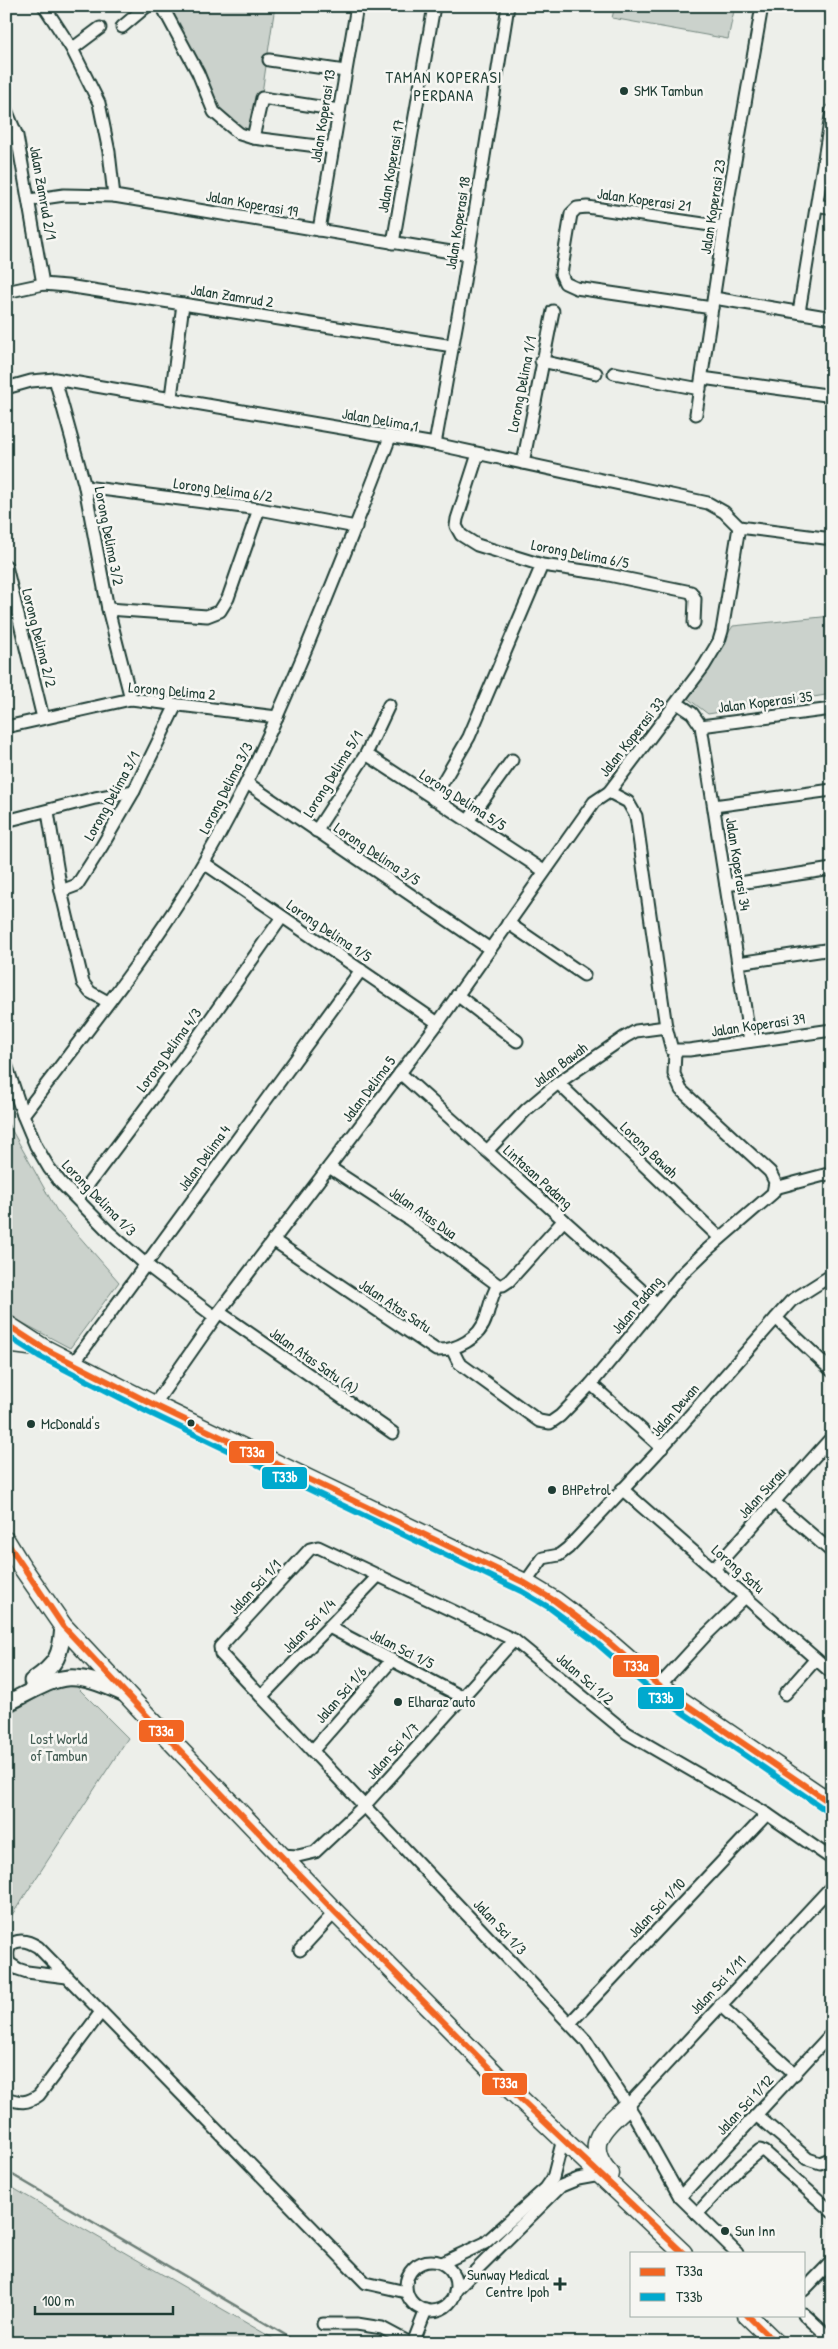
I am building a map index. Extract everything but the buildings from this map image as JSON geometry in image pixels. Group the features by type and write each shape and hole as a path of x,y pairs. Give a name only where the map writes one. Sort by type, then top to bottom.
{"main road":[{"path":"6,1324 43,1348 154,1405 526,1583 555,1601 591,1628 660,1686 832,1804"},
{"path":"6,1343 43,1348"},
{"path":"6,1540 25,1572 63,1626 148,1717 335,1912 512,2092 682,2252"},
{"path":"6,1694 48,1671 62,1648 63,1626"},
{"path":"6,1704 54,1679 80,1677 90,1679 129,1696"},
{"path":"627,2106 598,2137 596,2151 599,2160 635,2199 655,2225"},
{"path":"747,2316 776,2343"}],"street":[{"path":"44,6 72,50 99,103 109,152 114,196"},
{"path":"122,26 147,6"},
{"path":"162,6 198,74 214,112 240,134 253,138 334,148"},
{"name":"Jalan Koperasi 13","path":"319,230 357,6"},
{"name":"Jalan Koperasi 17","path":"393,243 434,6"},
{"name":"Jalan Koperasi 18","path":"435,444 469,255 508,6"},
{"name":"Jalan Koperasi 23","path":"696,414 724,227 762,6"},
{"path":"72,50 100,28"},
{"path":"268,60 345,72"},
{"path":"253,138 262,98 339,110"},
{"name":"Jalan Zamrud 2/1","path":"6,110 18,136 43,284"},
{"path":"799,312 831,126 832,110"},
{"name":"Jalan Koperasi 19","path":"30,200 64,195 114,196 469,255"},
{"path":"817,205 832,208"},
{"name":"Jalan Koperasi 21","path":"713,303 576,288 566,283 561,274 562,265 570,214 577,208 587,207 724,227"},
{"name":"Jalan Zamrud 2","path":"6,292 43,284 453,346"},
{"path":"713,303 799,312 832,318"},
{"path":"171,397 184,304"},
{"name":"Lorong Delima 1/1","path":"522,463 541,361 553,311"},
{"path":"541,361 596,373"},
{"path":"614,373 701,383 832,394"},
{"name":"Jalan Delima 1","path":"6,388 31,381 55,379 171,397 435,444 708,503 724,512 739,527"},
{"name":"Lorong Delima 3/2","path":"55,379 85,487 108,609 131,699"},
{"name":"Lorong Delima 3/3","path":"23,1115 165,924 204,863 247,783 277,717 356,527 390,437"},
{"name":"Lorong Delima 6/5","path":"478,454 457,519 458,531 465,538 477,545 542,565 607,575 692,592 696,599 694,623"},
{"name":"Lorong Delima 6/2","path":"85,487 259,509 356,527"},
{"path":"108,609 207,616 220,611 228,598 259,509"},
{"path":"739,527 832,539"},
{"name":"Jalan Koperasi 33","path":"739,527 719,641 678,703 608,792 628,802 636,816 666,1027 670,1045 675,1051 674,1074 681,1090 770,1172 776,1182 775,1188"},
{"path":"433,799 469,737 542,565"},
{"name":"Lorong Delima 2/2","path":"7,569 43,718"},
{"name":"Lorong Delima 2","path":"6,727 131,699 277,717"},
{"path":"678,703 692,712 701,726"},
{"name":"Lorong Delima 3/1","path":"61,891 77,884 134,791 176,705"},
{"name":"Lorong Delima 5/1","path":"316,831 366,754 389,705"},
{"name":"Jalan Koperasi 35","path":"701,726 832,709"},
{"name":"Jalan Koperasi 34","path":"701,726 750,1041"},
{"name":"Lorong Delima 5/5","path":"366,754 544,871"},
{"path":"468,821 512,760"},
{"name":"Lorong Delima 3/5","path":"247,783 490,949"},
{"path":"714,806 832,790"},
{"path":"6,821 48,812 96,798 134,791"},
{"name":"Jalan Delima 5","path":"154,1405 217,1315 438,1023 594,802 608,792"},
{"path":"48,812 61,891 83,983 90,992 108,1002"},
{"name":"Lorong Delima 1/5","path":"204,863 438,1023"},
{"path":"726,885 832,869"},
{"name":"Lorong Delima 4/3","path":"78,1198 183,1058 282,918"},
{"path":"508,923 584,975"},
{"path":"738,963 832,949"},
{"name":"Jalan Delima 4","path":"76,1365 144,1263 360,970"},
{"path":"457,995 517,1041"},
{"name":"Jalan Bawah","path":"486,1151 526,1110 558,1083 636,1031 666,1027"},
{"name":"Jalan Koperasi 39","path":"675,1051 832,1030"},
{"name":"Lorong Delima 1/3","path":"6,1064 23,1115 49,1168 111,1234 144,1263 217,1315"},
{"name":"Lintasan Padang","path":"400,1073 656,1304"},
{"name":"Lorong Bawah","path":"558,1083 720,1238"},
{"name":"Jalan Atas Dua","path":"329,1167 410,1220 498,1285"},
{"path":"775,1188 832,1173"},
{"name":"Jalan Padang","path":"452,1349 460,1363 539,1421 550,1422 560,1416 591,1384 682,1275 720,1238 770,1197 775,1188"},
{"path":"452,1349 473,1337 481,1329 486,1320 491,1298 498,1285 503,1285 510,1281 564,1220"},
{"name":"Jalan Atas Satu","path":"273,1240 430,1348 436,1350 452,1349"},
{"name":"Jalan Dewan","path":"526,1583 540,1561 564,1552 662,1448 791,1301 832,1275"},
{"name":"Jalan Atas Satu (A)","path":"217,1315 393,1433"},
{"path":"776,1318 832,1370"},
{"path":"591,1384 662,1448"},
{"name":"Jalan Surau","path":"714,1568 832,1437"},
{"name":"Lorong Satu","path":"622,1489 832,1673"},
{"path":"774,1502 832,1552"},
{"name":"Jalan Sci 1/2","path":"308,1551 312,1548 318,1548 514,1640 627,1733 656,1752 767,1814 832,1859"},
{"name":"Jalan Sci 1/1","path":"224,1642 308,1551"},
{"name":"Jalan Sci 1/4","path":"262,1696 378,1576"},
{"path":"660,1686 706,1635 746,1596"},
{"name":"Jalan Sci 1/5","path":"328,1627 462,1697"},
{"name":"Jalan Sci 1/7","path":"281,1855 298,1856 315,1852 365,1804 514,1640"},
{"name":"Jalan Sci 1/3","path":"224,1642 220,1647 221,1654 365,1804 586,2041 627,2106 680,2198 736,2252"},
{"path":"785,1694 816,1659"},
{"name":"Jalan Sci 1/6","path":"313,1750 392,1660"},
{"name":"Jalan Sci 1/10","path":"570,2023 767,1814"},
{"name":"Jalan Sci 1/11","path":"627,2106 832,1886"},
{"path":"300,1950 335,1912"},
{"path":"67,1977 18,1969 9,1963 6,1954 10,1945 17,1941 31,1942 67,1977 366,2283 406,2292"},
{"path":"720,2004 795,2074"},
{"path":"6,2098 19,2103 30,2101 39,2095 101,2012"},
{"name":"Jalan Sci 1/12","path":"680,2198 832,2033"},
{"path":"756,2116 808,2159 820,2163 832,2158"},
{"path":"562,2138 553,2178 546,2188 486,2243 442,2263 426,2261 418,2264 408,2276 406,2292 414,2304 426,2310 441,2308 448,2304 455,2291 561,2186 578,2178 600,2175"},
{"path":"697,2214 740,2167 760,2150 765,2152 832,2212"},
{"path":"806,2288 832,2261"},
{"path":"442,2263 453,2274 455,2291"},
{"path":"323,2324 357,2324 382,2328 412,2343 426,2310"},
{"path":"806,2316 832,2340"}],"green space":[{"path":"168,6 275,6 256,133 246,136 214,112"},
{"path":"615,6 735,6 728,39 612,18"},
{"path":"832,616 832,694 708,714 686,697 733,626"},
{"path":"6,1120 57,1211 119,1282 70,1348 6,1314"},
{"name":"Lost World of Tambun","path":"74,1684 128,1738 6,1924 6,1715 59,1686"},
{"path":"6,2184 281,2343 6,2343"}],"waterway":[{"path":"6,2171 299,2343"}],"transit line":[{"name":"T33a","path":"6,1324 43,1348 154,1405 525,1583 555,1601 598,1633 659,1686 832,1804"},
{"name":"T33b","path":"6,1335 39,1356 150,1413 521,1591 550,1608 593,1640 654,1693 827,1811"},
{"name":"T33a","path":"6,1541 63,1626 148,1717 335,1912 512,2091 682,2252"},
{"name":"T33a","path":"748,2316 776,2343"}],"place":[{"name":"SMK Tambun","path":"624,91"},
{"name":"McDonald's","path":"31,1424"},
{"name":"BHPetrol","path":"552,1490"},
{"name":"Elharaz auto","path":"398,1702"},
{"name":"Sun Inn","path":"725,2231"},
{"name":"Sunway Medical Centre Ipoh","path":"560,2284"}],"district":[{"name":"TAMAN KOPERASI PERDANA","path":"444,86"}]}
